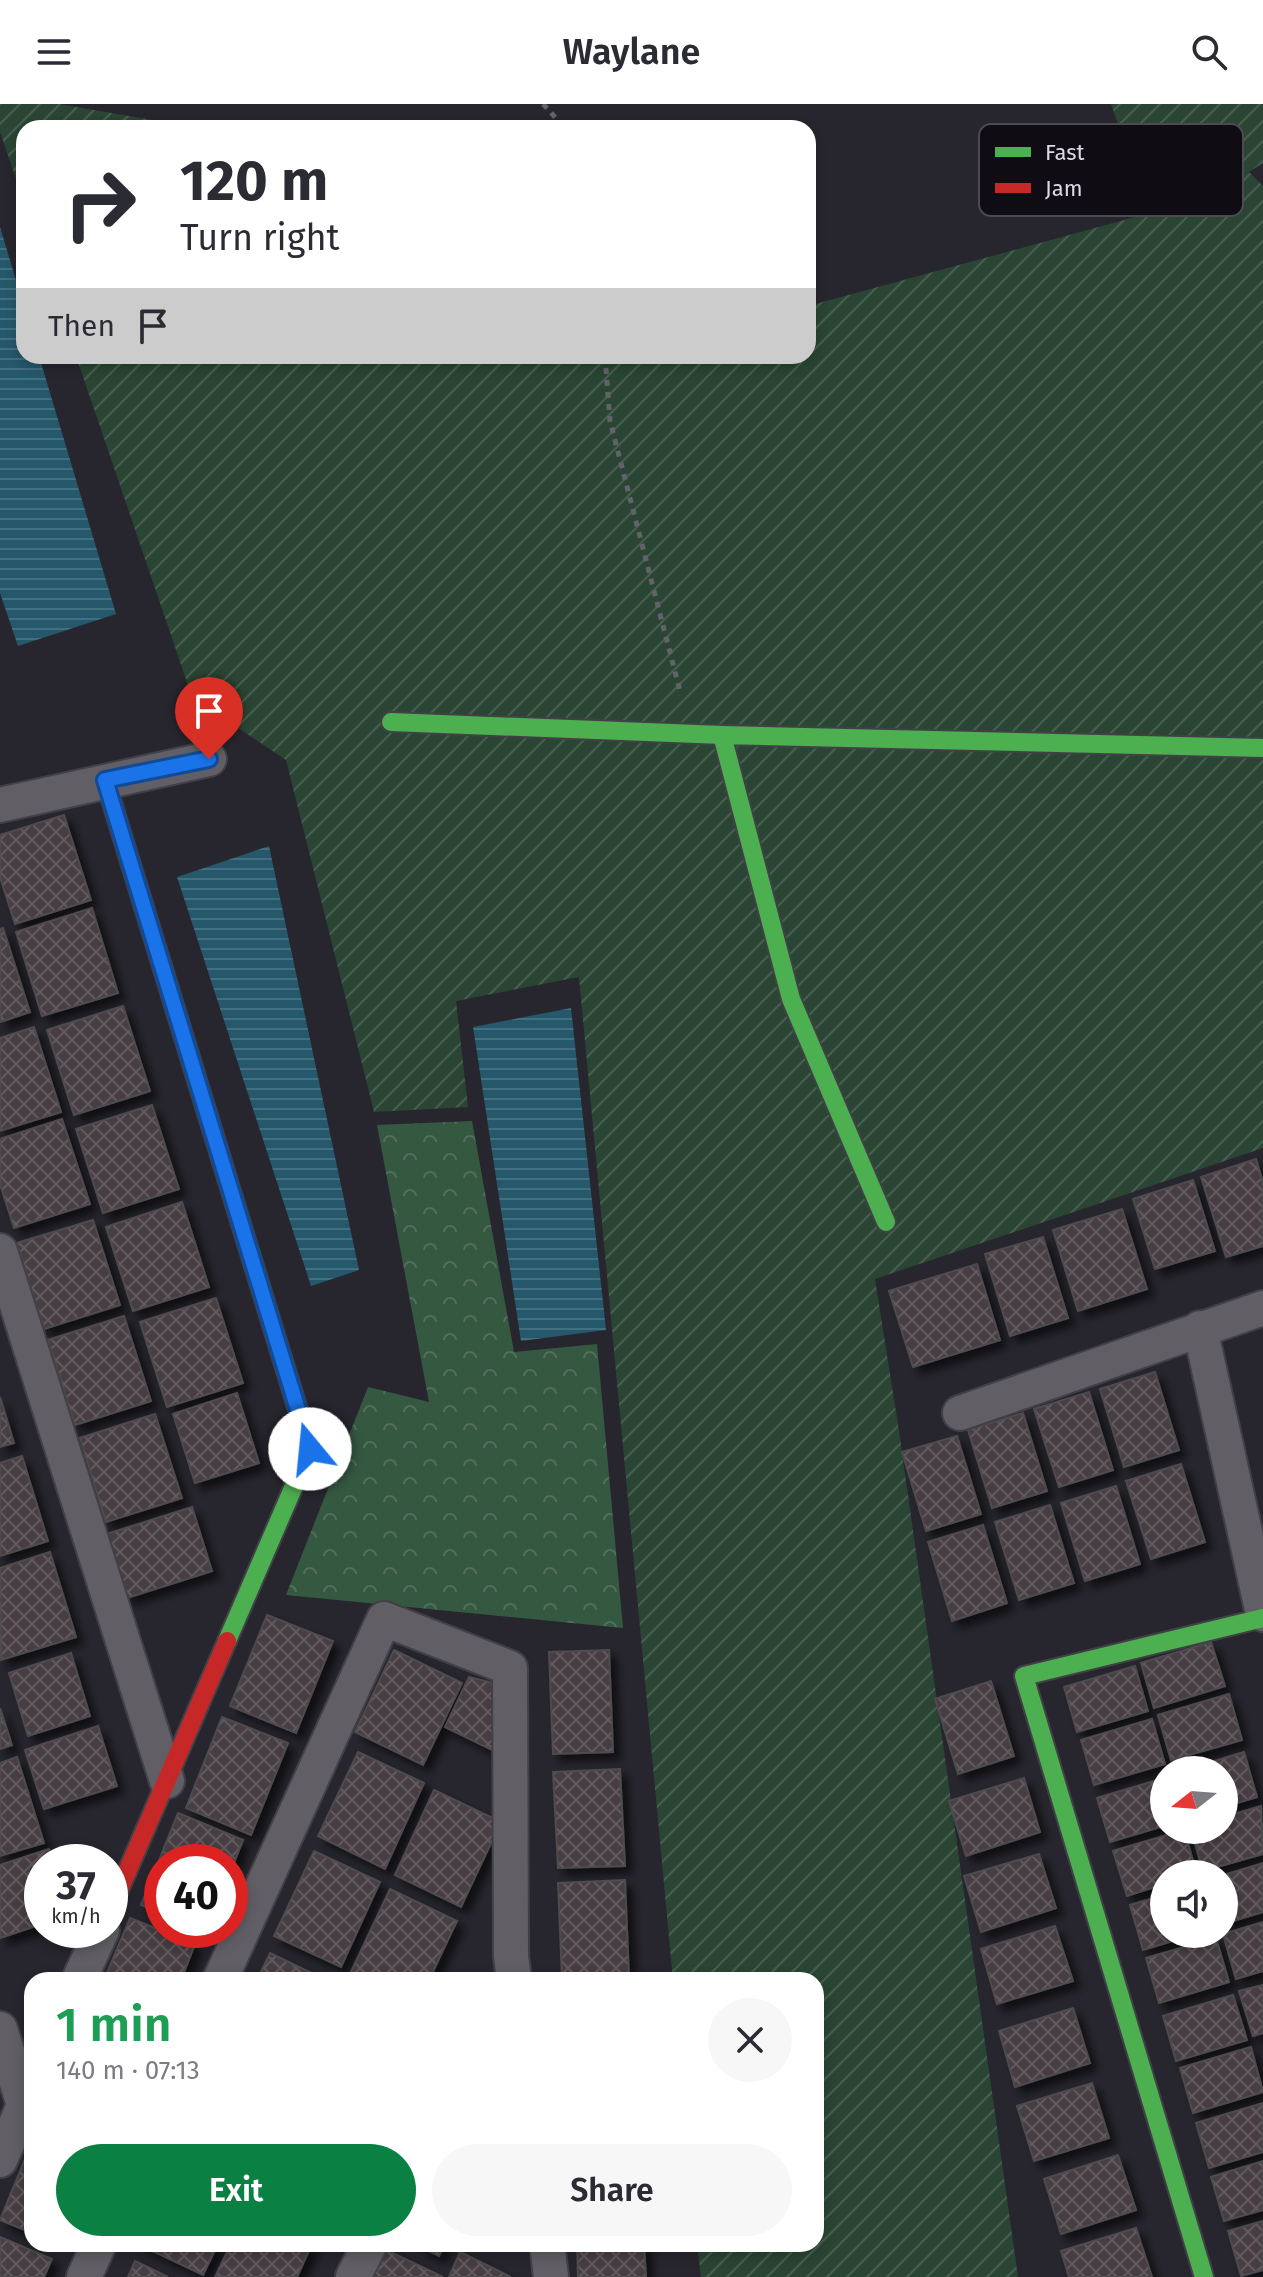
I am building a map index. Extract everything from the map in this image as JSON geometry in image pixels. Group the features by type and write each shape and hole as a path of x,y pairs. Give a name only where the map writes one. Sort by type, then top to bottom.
{"street":[{"path":"391,722 722,735 1263,748"},
{"path":"722,735 791,999 886,1222"},
{"path":"0,805 209,759"},
{"path":"105,780 310,1449 128,1870"},
{"path":"0,1251 167,1781"},
{"path":"960,1413 1263,1308"},
{"path":"1200,1328 1263,1616 1024,1676 1204,2277"},
{"path":"224,1972 384,1619 510,1668 508,1972"},
{"path":"83,1972 94,1948"},
{"path":"0,2029 24,2086"},
{"path":"0,2160 24,2105"},
{"path":"84,2277 95,2252"},
{"path":"353,2277 366,2252"},
{"path":"548,2252 551,2277"}],"path":[{"path":"543,104 558,120"},
{"path":"606,364 610,421 691,734"}],"green space":[{"path":"0,104 59,104 152,120 16,120 16,179 0,132"},
{"path":"1111,104 1263,104 1263,163 1249,172 1263,186 1263,1148 875,1279 1018,2277 701,2277 698,2252 824,2252 824,1972 672,1972 579,977 456,1001 468,1107 374,1112 286,760 192,697 79,364 816,364 816,304 1139,216 1243,216 1243,124 1118,124"},
{"path":"472,1121 514,1352 597,1344 623,1628 286,1595 368,1387 429,1402 377,1125"}],"water":[{"path":"0,227 16,280 16,364 41,364 116,614 18,646 0,593"},
{"path":"269,846 359,1270 311,1286 177,877"},
{"path":"571,1008 606,1330 521,1341 473,1027"}],"building":[{"path":"64,815 91,900 15,924 0,877 0,835"},
{"path":"92,908 118,993 42,1016 16,932"},
{"path":"3,928 30,1012 0,1022 0,929"},
{"path":"123,1006 150,1091 74,1115 47,1030"},
{"path":"34,1027 61,1112 0,1131 0,1038"},
{"path":"152,1105 179,1189 103,1213 76,1129"},
{"path":"62,1119 90,1204 14,1228 0,1184 0,1139"},
{"path":"1256,1159 1263,1183 1263,1246 1226,1257 1201,1177"},
{"path":"1193,1180 1215,1251 1155,1269 1133,1199"},
{"path":"182,1202 209,1287 133,1311 106,1227"},
{"path":"1122,1209 1147,1289 1078,1311 1053,1230"},
{"path":"93,1220 120,1305 44,1329 17,1243"},
{"path":"1043,1237 1068,1318 1010,1336 985,1254"},
{"path":"977,1264 1000,1340 913,1367 889,1291"},
{"path":"216,1298 243,1383 167,1407 140,1322"},
{"path":"124,1316 151,1401 75,1425 48,1340"},
{"path":"1155,1372 1179,1450 1124,1467 1100,1389"},
{"path":"1089,1392 1113,1470 1059,1487 1034,1409"},
{"path":"237,1393 259,1463 195,1483 173,1414"},
{"path":"0,1397 14,1443 0,1447"},
{"path":"1023,1413 1047,1491 992,1508 968,1430"},
{"path":"155,1414 182,1498 106,1522 80,1438"},
{"path":"957,1436 981,1514 926,1531 902,1452"},
{"path":"22,1456 48,1541 0,1556 0,1463"},
{"path":"1181,1464 1205,1542 1151,1559 1126,1481"},
{"path":"1116,1486 1140,1564 1085,1581 1061,1503"},
{"path":"1050,1505 1074,1583 1019,1600 995,1522"},
{"path":"192,1507 212,1571 127,1598 107,1534"},
{"path":"983,1525 1007,1603 952,1621 928,1542"},
{"path":"50,1552 76,1637 1,1660 0,1568"},
{"path":"267,1615 333,1641 296,1733 230,1706"},
{"path":"1211,1642 1225,1686 1154,1708 1141,1663"},
{"path":"394,1650 462,1683 423,1765 355,1732"},
{"path":"609,1650 613,1752 553,1754 549,1652"},
{"path":"71,1653 90,1716 28,1736 9,1673"},
{"path":"1135,1666 1148,1711 1077,1732 1064,1687"},
{"path":"469,1677 501,1685 496,1752 445,1727"},
{"path":"991,1681 1014,1756 958,1774 935,1699"},
{"path":"1229,1694 1242,1740 1185,1756 1170,1756 1158,1715"},
{"path":"0,1708 12,1745 0,1749"},
{"path":"222,1717 288,1743 251,1835 186,1808"},
{"path":"1152,1719 1163,1756 1150,1756 1150,1768 1094,1785 1081,1740"},
{"path":"98,1726 117,1786 44,1809 25,1750"},
{"path":"358,1752 424,1783 385,1869 318,1836"},
{"path":"1244,1752 1257,1797 1238,1803 1238,1756 1231,1756"},
{"path":"17,1757 44,1843 24,1844 24,1849 0,1856 0,1763"},
{"path":"620,1769 625,1866 558,1868 553,1772"},
{"path":"1024,1778 1040,1832 966,1856 949,1801"},
{"path":"1150,1782 1150,1830 1110,1842 1097,1798"},
{"path":"434,1790 501,1822 461,1907 395,1875"},
{"path":"1261,1806 1263,1854 1238,1861 1200,1860 1195,1844 1238,1844 1238,1813"},
{"path":"178,1813 243,1840 241,1844 166,1844"},
{"path":"1150,1840 1150,1844 1188,1844 1193,1860 1150,1860 1150,1889 1127,1896 1113,1851"},
{"path":"314,1851 380,1882 341,1967 274,1936"},
{"path":"1039,1854 1056,1908 981,1932 964,1876"},
{"path":"24,1857 24,1930 0,1938 0,1865"},
{"path":"1263,1863 1263,1912 1238,1920 1238,1871"},
{"path":"625,1880 629,1972 562,1972 558,1883"},
{"path":"390,1889 457,1921 433,1972 351,1972"},
{"path":"1150,1899 1150,1948 1143,1950 1130,1905"},
{"path":"130,1918 144,1924 144,1948 193,1948 184,1972 107,1972 117,1948 128,1948"},
{"path":"1263,1922 1263,1971 1236,1979 1227,1948 1238,1948 1238,1930"},
{"path":"1055,1926 1073,1981 997,2004 981,1949"},
{"path":"1181,1948 1219,1948 1229,1982 1159,2003 1146,1958"},
{"path":"270,1953 309,1972 261,1972"},
{"path":"1263,1985 1263,2033 1253,2036 1239,1991"},
{"path":"1233,1995 1247,2040 1176,2061 1163,2016"},
{"path":"1073,2008 1090,2063 1015,2087 999,2031"},
{"path":"1251,2047 1263,2092 1193,2113 1180,2068"},
{"path":"1092,2083 1109,2138 1034,2161 1017,2106"},
{"path":"1263,2103 1263,2152 1209,2168 1196,2123"},
{"path":"1118,2155 1136,2210 1061,2234 1044,2179"},
{"path":"1263,2161 1263,2210 1224,2221 1211,2177"},
{"path":"24,2162 24,2230 0,2220"},
{"path":"1263,2221 1263,2270 1241,2276 1228,2231"},
{"path":"1136,2228 1152,2277 1069,2277 1061,2251"},
{"path":"0,2237 24,2247 24,2252 35,2252 52,2259 44,2277 0,2277"},
{"path":"155,2252 214,2252 203,2275"},
{"path":"227,2252 308,2252 297,2277 215,2277"},
{"path":"380,2252 390,2252 443,2277 368,2277"},
{"path":"460,2252 511,2277 449,2277"},
{"path":"577,2252 644,2252 646,2277 578,2277"},
{"path":"135,2261 168,2277 128,2277"}],"traffic: fast":[{"path":"391,722 722,735 1263,748"},
{"path":"722,735 791,999 886,1222"},
{"path":"105,780 310,1449 227,1641"},
{"path":"1204,2277 1024,1676 1263,1618"}],"traffic: jam":[{"path":"128,1869 227,1641"}],"route":[{"path":"209,759 105,780 310,1449"}]}
